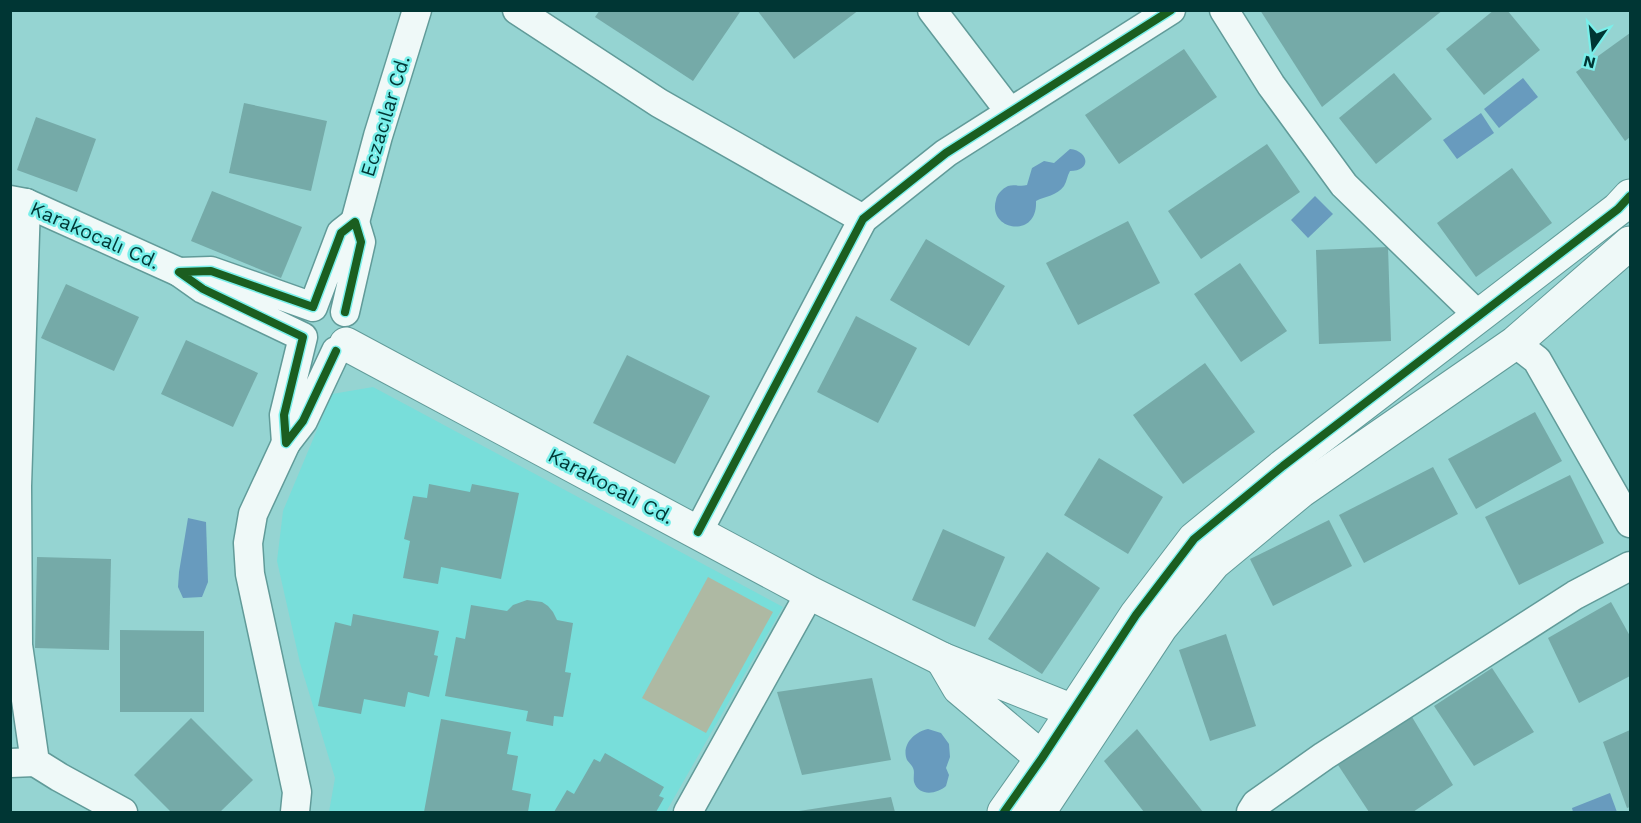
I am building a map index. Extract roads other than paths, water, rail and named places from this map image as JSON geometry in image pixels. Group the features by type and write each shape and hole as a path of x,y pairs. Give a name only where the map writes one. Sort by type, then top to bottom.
{"street":[{"name":"Eczacılar Cd.","path":"355,222 378,136 417,10"},
{"path":"518,10 660,103 863,219"},
{"path":"932,10 1010,112"},
{"path":"698,532 863,219 946,153 1171,10"},
{"path":"1224,10 1271,85 1344,185 1479,316 1537,360 1630,523"},
{"path":"1050,804 1081,724 1136,615 1194,538 1283,466 1618,209 1630,196"},
{"path":"18,202 14,486 23,762 59,777 123,813"},
{"name":"Karakocalı Cd.","path":"18,202 179,272 203,289 303,337"},
{"path":"313,307 341,233 355,222 361,242 345,312"},
{"path":"1004,813 1042,758 1081,724 1214,563 1301,491 1515,343 1630,243"},
{"path":"179,272 211,271 313,307"},
{"path":"295,813 297,792 250,574 248,543 253,514 286,443 303,421 341,347 350,338 351,324 345,312 333,304 319,304 313,307 302,320 301,328 307,344 320,352 328,353 341,347"},
{"path":"286,443 284,415 303,337"},
{"name":"Karakocalı Cd.","path":"341,347 810,592 942,659 1081,724"},
{"path":"1251,813 1256,804 1324,756 1575,596 1630,566"},
{"path":"688,813 810,592"},
{"path":"942,659 959,688 1042,758 1050,804"}]}
